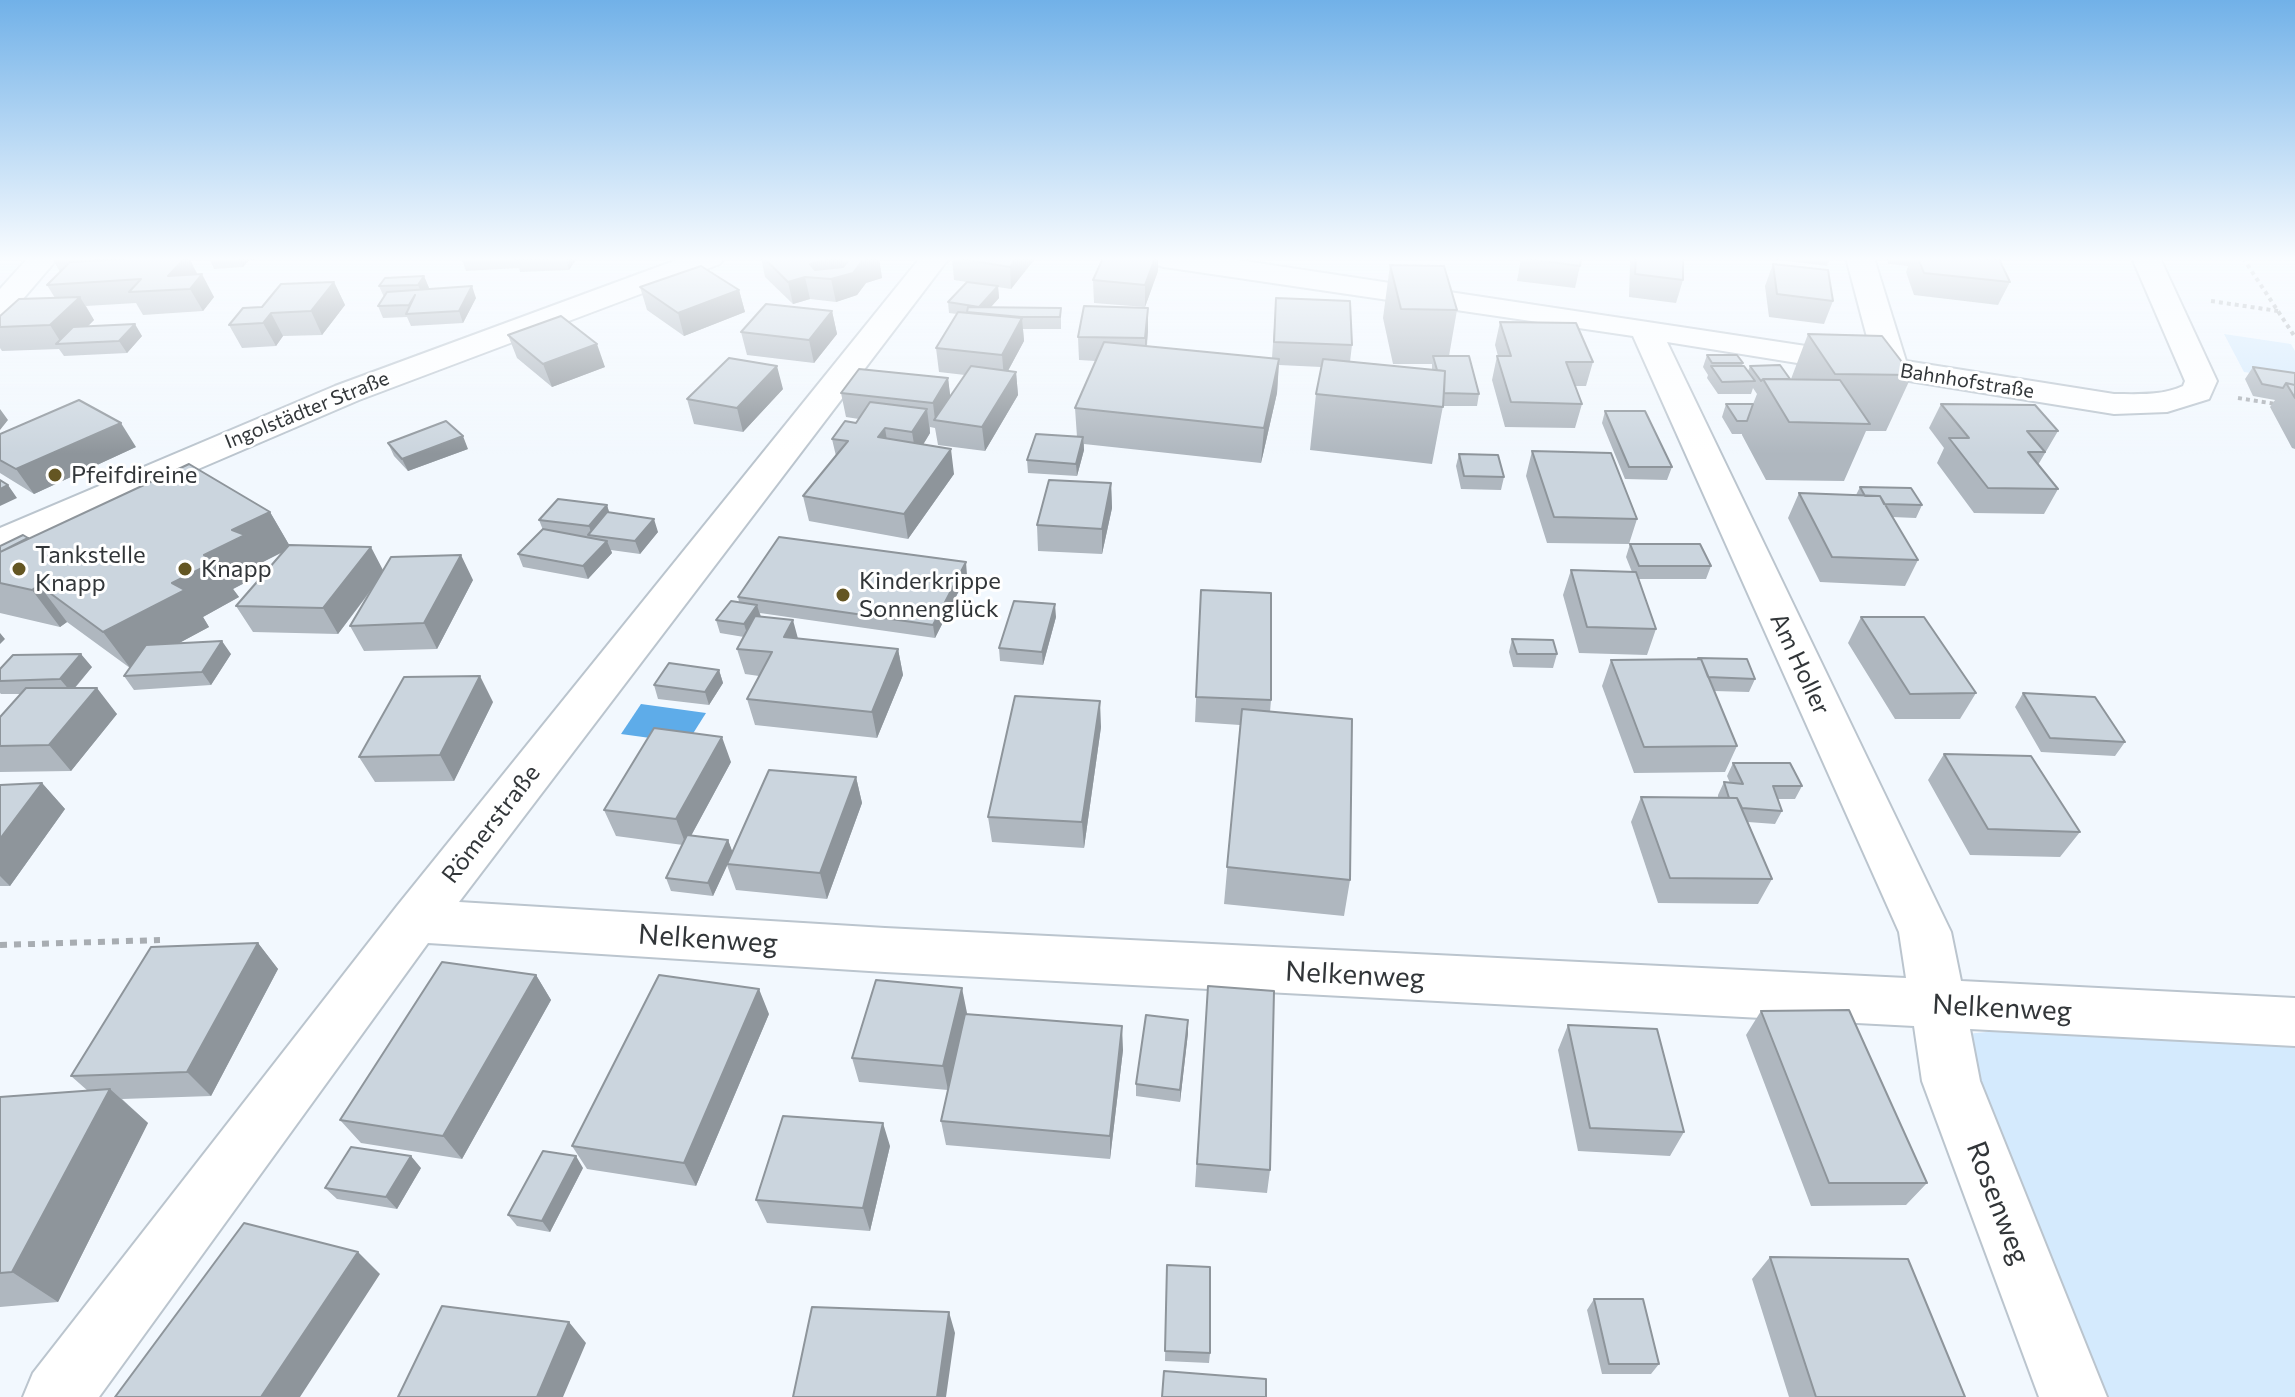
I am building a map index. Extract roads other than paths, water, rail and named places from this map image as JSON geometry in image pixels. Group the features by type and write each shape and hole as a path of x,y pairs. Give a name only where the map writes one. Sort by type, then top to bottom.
{"street":[{"name":"Ingolstädter Straße","path":"0,542 347,393 529,323"},
{"name":"Römerstraße","path":"57,1397 415,921 884,323"},
{"name":"Bahnhofstraße","path":"1615,323 2114,404 2154,405 2182,401 2197,392 2201,381 2176,323"},
{"path":"1879,323 1892,369"},
{"name":"Am Holler","path":"1645,329 1925,932 1940,1005"},
{"name":"Nelkenweg","path":"415,921 901,951 2295,1022"},
{"name":"Rosenweg","path":"1940,1005 1951,1081 2073,1397"}],"water":[{"path":"641,704 706,713 687,743 621,734"}],"place":[{"name":"Pfeifdireine","path":"55,475"},
{"name":"Tankstelle Knapp","path":"19,569"},
{"name":"Knapp","path":"185,569"},
{"name":"Kinderkrippe Sonnenglück","path":"843,595"}]}
